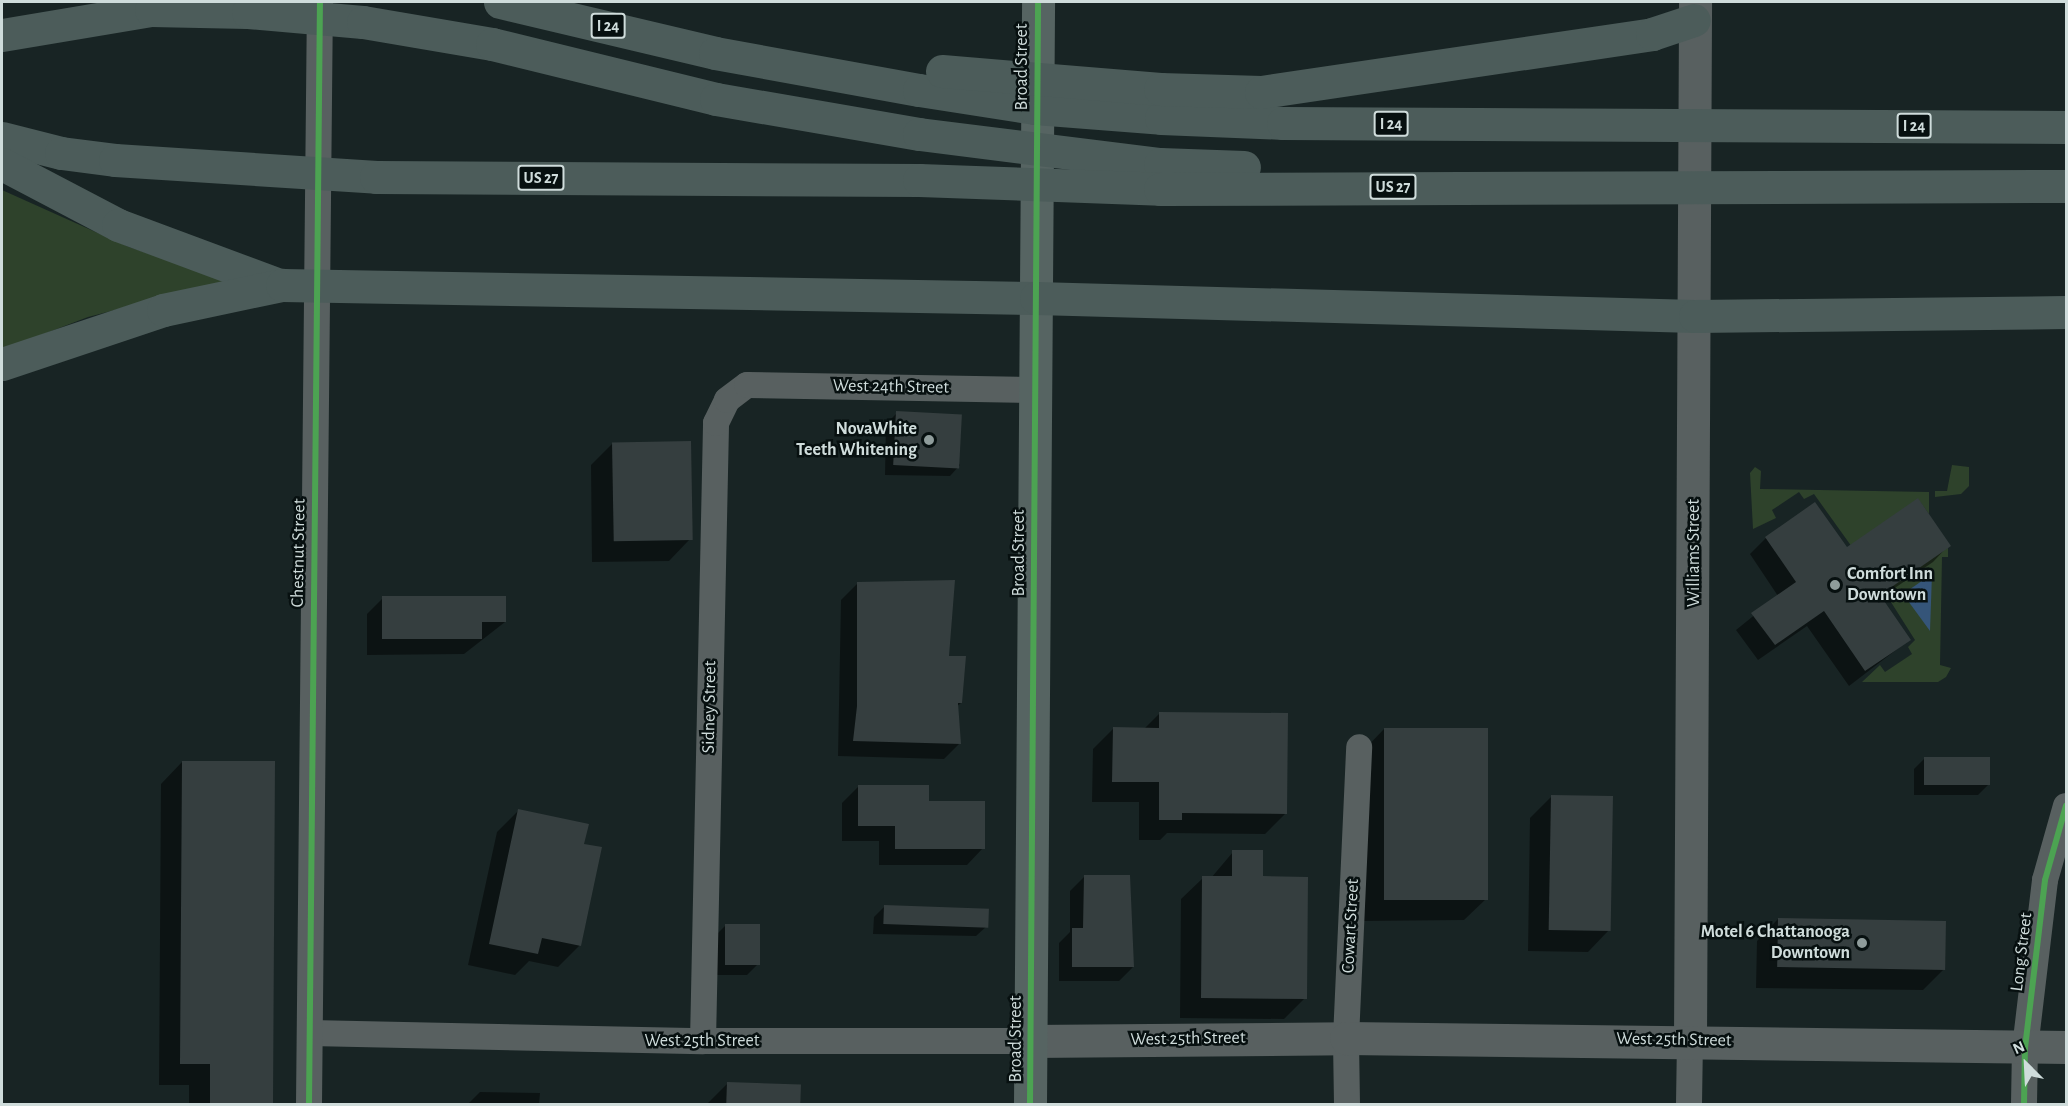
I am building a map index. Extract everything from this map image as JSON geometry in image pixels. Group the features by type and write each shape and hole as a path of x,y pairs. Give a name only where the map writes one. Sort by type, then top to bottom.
{"highway":[{"name":"I 24","path":"514,4 918,78 964,75 1161,104 1621,125 2067,126"},
{"path":"2,35 151,10 248,12 363,22 492,44 716,99 1160,176"},
{"path":"1161,104 1261,92 1652,34 1694,11"},
{"name":"US 27","path":"2,138 61,153 201,166 376,177 920,180 1160,176 1626,185 2067,186"},
{"path":"2,164 118,225 282,285"},
{"path":"2,364 154,312 282,285 1036,298 1695,316 2067,312"}],"main road":[{"name":"Broad Street","path":"1030,1104 1038,2"}],"street":[{"name":"Chestnut Street","path":"309,1104 320,2"},
{"name":"Williams Street","path":"1689,1104 1695,316 1694,11"},
{"name":"West 24th Street","path":"747,385 1035,390"},
{"name":"Sidney Street","path":"703,1041 716,423 727,400 747,385"},
{"name":"Cowart Street","path":"1347,1104 1346,1038 1359,747"},
{"name":"Long Street","path":"2024,1104 2025,1048 2045,880 2067,806"},
{"name":"West 25th Street","path":"310,1033 703,1041 1346,1038 1690,1040 2067,1047"}],"green space":[{"path":"2,190 129,247 203,272 235,279 88,317 2,350"},
{"path":"1952,465 1969,467 1969,486 1961,494 1935,497 1935,491 1947,491"},
{"path":"1755,467 1761,471 1760,489 1929,492 1929,514 1918,499 1857,554 1814,494 1804,499 1799,492 1772,510 1776,518 1753,529 1750,473"},
{"path":"1948,547 1948,557 1942,557 1940,665 1951,668 1946,677 1938,682 1862,682 1880,665 1885,672 1912,654 1908,647 1915,640 1889,599 1893,596 1888,589"}],"water":[{"path":"1932,574 1930,631 1903,594"}],"building":[{"name":"NovaWhite Teeth Whitening","path":"896,411 962,414 959,468 893,465"},
{"path":"691,441 693,540 614,541 612,442"},
{"name":"Comfort Inn Downtown","path":"1918,498 1951,546 1880,595 1911,640 1865,671 1824,611 1775,645 1751,613 1796,582 1765,537 1815,502 1847,547"},
{"path":"955,580 949,656 966,656 962,703 958,703 961,744 853,741 857,706 857,582"},
{"path":"382,596 506,596 506,622 482,622 482,639 382,639"},
{"path":"1159,712 1288,713 1287,814 1182,813 1182,820 1159,820 1159,782 1112,782 1113,727 1159,728"},
{"path":"1384,728 1488,728 1488,900 1384,900"},
{"path":"1924,757 1990,757 1990,785 1924,785"},
{"path":"182,761 275,761 273,1104 210,1104 210,1064 180,1064"},
{"path":"858,785 929,785 929,801 985,801 985,849 895,849 895,826 858,826"},
{"path":"1551,795 1613,796 1611,931 1549,930"},
{"path":"518,809 589,824 584,844 602,847 581,946 542,938 538,954 489,944"},
{"path":"1232,850 1263,850 1263,876 1308,877 1307,999 1201,998 1202,876 1232,876"},
{"path":"1084,875 1130,875 1134,967 1072,967 1072,928 1083,928"},
{"path":"884,905 989,909 988,928 883,924"},
{"name":"Motel 6 Chattanooga Downtown","path":"1778,918 1946,921 1945,970 1777,967"},
{"path":"725,924 760,924 760,965 725,965"},
{"path":"727,1082 801,1085 800,1104 726,1104"}],"cycle path":[{"path":"309,1104 320,2"},
{"path":"1030,1104 1038,2"},
{"path":"2024,1104 2025,1048 2045,880 2066,806"}],"place":[{"name":"NovaWhite Teeth Whitening","path":"929,440"},
{"name":"Comfort Inn Downtown","path":"1835,585"},
{"name":"Motel 6 Chattanooga Downtown","path":"1862,943"}]}
